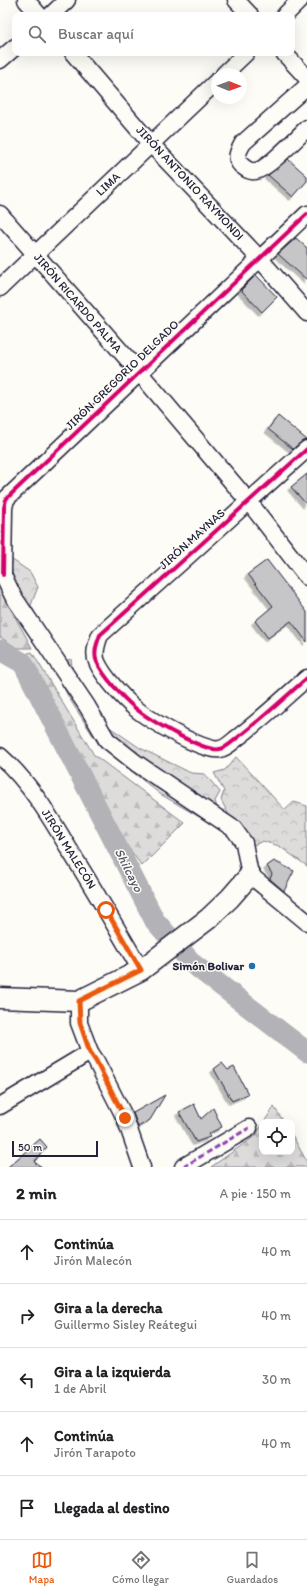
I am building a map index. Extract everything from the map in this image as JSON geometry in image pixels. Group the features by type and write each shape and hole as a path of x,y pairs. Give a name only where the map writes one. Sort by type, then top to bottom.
{"main road":[{"path":"0,998 79,1001 141,970 208,919 230,898 250,875"}],"street":[{"path":"26,0 36,12"},
{"path":"54,12 67,0"},
{"path":"236,0 247,12"},
{"path":"288,12 300,0"},
{"path":"0,60 12,50"},
{"name":"JIRÓN ANTONIO RAYMONDI","path":"76,56 151,144 259,258 307,314"},
{"path":"230,68 243,56"},
{"path":"286,56 305,89 243,143 237,153 238,162 247,170 256,172 264,167 307,128"},
{"name":"LIMA","path":"0,288 211,87"},
{"name":"JIRÓN RICARDO PALMA","path":"0,214 139,372 249,502 307,577"},
{"name":"JIRÓN GREGORIO DELGADO","path":"2,572 4,508 6,499 307,214"},
{"name":"JIRÓN MAYNAS","path":"307,448 100,635 96,648 96,660 105,677 136,708 186,739 212,750 220,749 249,729 307,678"},
{"path":"2,572 13,596 87,706 107,740 136,763 234,829 244,843 250,875 300,918 307,922"},
{"name":"JIRÓN MALECÓN","path":"0,756 14,768 50,818 141,970"},
{"path":"79,1001 80,1023 90,1052 125,1118 142,1167"},
{"path":"0,1106 90,1052"},
{"path":"183,1167 249,1128"}],"green space":[{"path":"1,535 12,544 11,559 30,572 38,587 31,605 59,663 71,659 73,675 105,724 140,748 191,773 205,774 220,792 215,801 225,832 160,794 99,745 69,698 0,563"},
{"path":"0,589 32,648 17,648 0,637"},
{"path":"32,652 94,755 185,823 142,866 119,835 57,713 22,655"},
{"path":"236,757 285,810 294,802 307,806 307,866 279,846 263,841 249,847 236,829 221,800 224,791 214,773 225,770"},
{"path":"274,1107 282,1119 266,1119"},
{"path":"259,1130 259,1155 295,1155 295,1140 307,1162 307,1167 211,1167 255,1136"}],"building":[{"path":"288,159 307,176 307,181 293,197 268,175"},
{"path":"296,238 307,248 307,280 278,254"},
{"path":"256,275 277,297 262,312 241,290"},
{"path":"278,416 307,440 301,442 293,449 268,429"},
{"path":"307,474 307,505 291,487"},
{"path":"267,560 307,612 307,642 291,621 268,638 255,621 273,606 248,574"},
{"path":"274,861 294,871 284,891 270,879 272,874 267,866"},
{"path":"222,1063 228,1070 234,1067 248,1094 232,1101 214,1069"},
{"path":"165,1095 150,1120 138,1127 133,1113"},
{"path":"194,1104 201,1119 213,1108 222,1127 208,1134 210,1137 196,1142 179,1112"},
{"path":"40,1139 47,1147 34,1162 42,1167 8,1167"}],"waterway":[{"name":"Shilcayo","path":"0,650 23,663 155,921 193,964 307,1052"}],"marked path":[{"path":"183,1167 249,1128"}],"cycle path":[{"path":"3,575 4,508 6,499 307,214"},
{"path":"307,449 100,635 95,655 100,668 108,680 135,708 152,720 190,741 213,749 220,749 229,745 307,678"}],"place":[{"name":"Simón Bolivar","path":"252,966"}],"route":[{"path":"106,910 141,970 79,1001 80,1023 90,1052 125,1118"}]}
